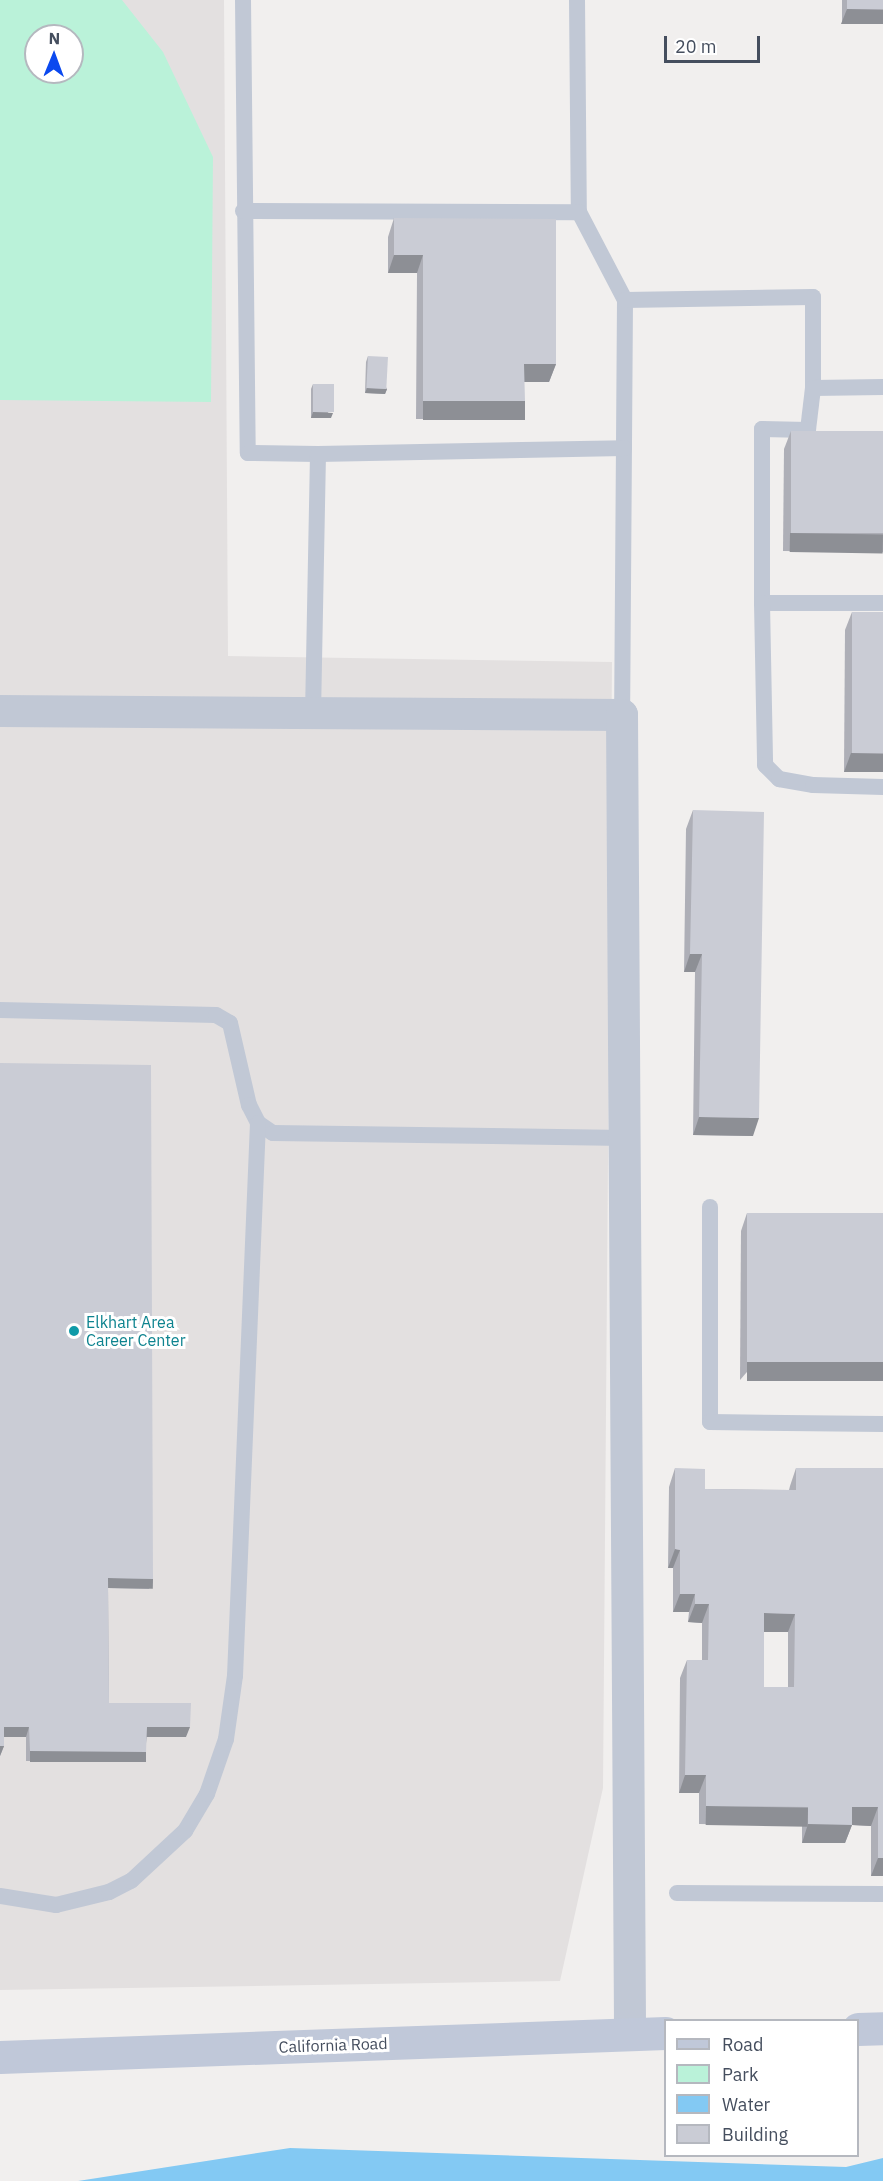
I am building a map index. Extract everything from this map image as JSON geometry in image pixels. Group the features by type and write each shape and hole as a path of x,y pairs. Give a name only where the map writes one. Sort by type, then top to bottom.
{"main road":[{"path":"859,2029 883,2028"},
{"name":"California Road","path":"0,2057 664,2033"}],"street":[{"path":"0,711 622,716 630,2034"}],"lane":[{"path":"243,0 243,211 248,453 318,454 624,448"},
{"path":"577,0 579,212 625,300 622,716"},
{"path":"243,211 579,212"},
{"path":"625,300 813,297 813,387 808,430 762,429 765,765 779,779 813,785 883,787"},
{"path":"813,387 883,387"},
{"path":"313,713 318,454"},
{"path":"762,603 883,603"},
{"path":"0,1010 216,1015 230,1023 249,1105 258,1123 235,1676 226,1738 207,1794 185,1831 131,1881 109,1892 56,1905 0,1896"},
{"path":"258,1123 273,1133 305,1136 625,1138"},
{"path":"710,1207 710,1422 883,1424"},
{"path":"676,1893 883,1894"}],"shaded area":[{"path":"0,0 224,0 228,656 612,662 603,1788 560,1981 0,1990"}],"green space":[{"path":"0,0 122,0 163,52 213,157 211,402 0,400"}],"water":[{"path":"290,2148 846,2167 883,2158 883,2181 78,2181"}],"building":[{"path":"847,0 883,0 883,9 847,9"},
{"path":"394,218 556,219 556,364 524,364 525,401 423,401 423,255 394,255"},
{"path":"368,356 388,357 386,389 366,388"},
{"path":"313,384 334,384 334,412 313,412"},
{"path":"791,431 883,431 883,533 791,533"},
{"path":"852,612 883,612 883,753 852,753"},
{"path":"693,810 764,812 759,1118 699,1117 702,954 690,954"},
{"name":"Elkhart Area Career Center","path":"0,1063 151,1065 153,1579 108,1578 109,1703 191,1703 190,1727 147,1727 146,1752 30,1751 29,1727 4,1727 4,1746 0,1746"},
{"path":"747,1213 883,1213 883,1362 747,1362"},
{"path":"675,1468 705,1469 705,1489 796,1490 796,1468 883,1468 883,1858 878,1858 878,1807 852,1807 852,1825 808,1824 808,1807 706,1806 706,1775 685,1775 687,1660 708,1660 709,1604 695,1604 695,1594 680,1594 680,1550 675,1549","holes":["764,1613 795,1614 794,1687 764,1687"]}],"place":[{"name":"Elkhart Area Career Center","path":"74,1331"}]}
